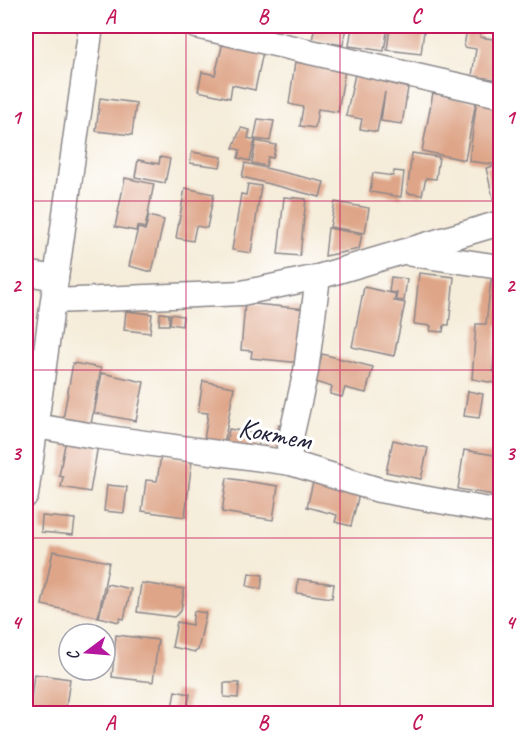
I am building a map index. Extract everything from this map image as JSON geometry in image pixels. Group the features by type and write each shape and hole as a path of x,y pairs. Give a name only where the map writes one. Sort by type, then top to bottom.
{"street":[{"path":"26,495 91,26"},
{"path":"196,26 501,95"},
{"path":"26,273 55,290 242,293 318,277 501,223"},
{"path":"404,253 501,267"},
{"path":"291,463 289,446 306,371 318,277"},
{"name":"Коктем","path":"36,426 291,463 379,490 501,512"}],"building":[{"path":"315,26 346,26 343,45 312,40"},
{"path":"352,26 388,26 384,51 349,46"},
{"path":"390,27 424,31 421,54 387,50"},
{"path":"467,28 481,30 480,37 500,40 500,80 472,76 476,49 464,47"},
{"path":"224,38 264,47 255,90 232,85 230,98 198,91 202,72 215,75"},
{"path":"295,62 345,70 338,112 318,109 315,128 300,126 303,107 289,104"},
{"path":"355,74 408,88 402,124 381,121 385,92 377,132 360,129 362,119 346,116"},
{"path":"433,93 476,102 465,160 422,151"},
{"path":"100,98 136,103 132,135 96,131"},
{"path":"477,98 500,102 498,165 469,161"},
{"path":"258,119 274,121 270,141 254,139"},
{"path":"241,128 250,130 248,138 255,140 250,161 238,158 240,150 233,148"},
{"path":"256,141 276,145 273,158 268,157 266,166 252,163"},
{"path":"192,152 222,157 220,167 190,163"},
{"path":"412,153 439,157 436,179 426,178 422,195 407,193"},
{"path":"160,157 170,159 165,183 135,177 138,160 159,164"},
{"path":"245,163 324,182 320,197 242,177"},
{"path":"500,165 500,197 493,198 486,168"},
{"path":"394,171 404,172 401,197 370,192 373,173 393,176"},
{"path":"125,178 154,184 145,228 137,226 136,231 115,227"},
{"path":"248,184 261,186 251,253 232,250 241,194 246,195"},
{"path":"185,188 214,194 207,228 196,226 193,241 176,238"},
{"path":"284,197 306,199 300,256 278,254"},
{"path":"335,202 369,208 365,233 330,227"},
{"path":"149,216 164,220 152,272 129,266 138,228 145,230"},
{"path":"328,228 362,234 359,249 325,256"},
{"path":"419,273 454,277 449,325 444,325 443,332 430,331 431,326 414,324"},
{"path":"391,277 407,279 404,301 396,300 397,291 396,293 389,292"},
{"path":"491,280 500,282 500,325 497,325 493,371 500,372 500,384 472,379 476,324 486,324"},
{"path":"364,287 396,294 394,301 405,303 394,356 352,347"},
{"path":"245,303 306,309 301,363 251,358 252,351 241,350"},
{"path":"126,311 152,314 150,333 124,330"},
{"path":"160,313 169,314 169,325 159,325"},
{"path":"171,314 183,316 182,326 170,324"},
{"path":"322,354 373,367 366,393 345,388 342,397 330,394 332,387 315,382"},
{"path":"73,363 101,368 90,430 62,425"},
{"path":"102,373 144,382 136,421 94,413"},
{"path":"203,381 234,387 224,444 204,441 208,413 198,412"},
{"path":"468,391 483,394 479,418 464,416"},
{"path":"279,425 284,426 283,451 265,448 267,434 277,436"},
{"path":"229,429 260,434 258,450 226,444"},
{"path":"66,439 98,445 90,492 61,487 63,477 59,476"},
{"path":"393,440 428,448 421,479 386,472"},
{"path":"464,450 500,456 500,496 458,489"},
{"path":"161,455 192,460 185,517 142,511 146,480 157,481"},
{"path":"227,478 278,486 273,520 222,512"},
{"path":"313,482 359,494 351,526 335,522 337,515 307,507"},
{"path":"107,485 127,487 124,513 104,511"},
{"path":"42,516 75,519 73,535 41,532"},
{"path":"53,551 109,562 98,617 42,605"},
{"path":"249,573 263,575 261,589 247,586"},
{"path":"298,579 334,584 332,598 297,593"},
{"path":"141,583 184,589 181,611 174,617 137,612"},
{"path":"107,584 131,589 124,619 120,618 119,622 99,617"},
{"path":"194,611 206,613 198,650 195,652 172,647 177,622 192,625"},
{"path":"117,635 158,640 153,682 117,678"},
{"path":"34,674 57,677 57,682 70,682 65,714 29,714"},
{"path":"224,683 239,683 238,698 224,697"},
{"path":"175,691 190,694 186,714 171,714"}]}
